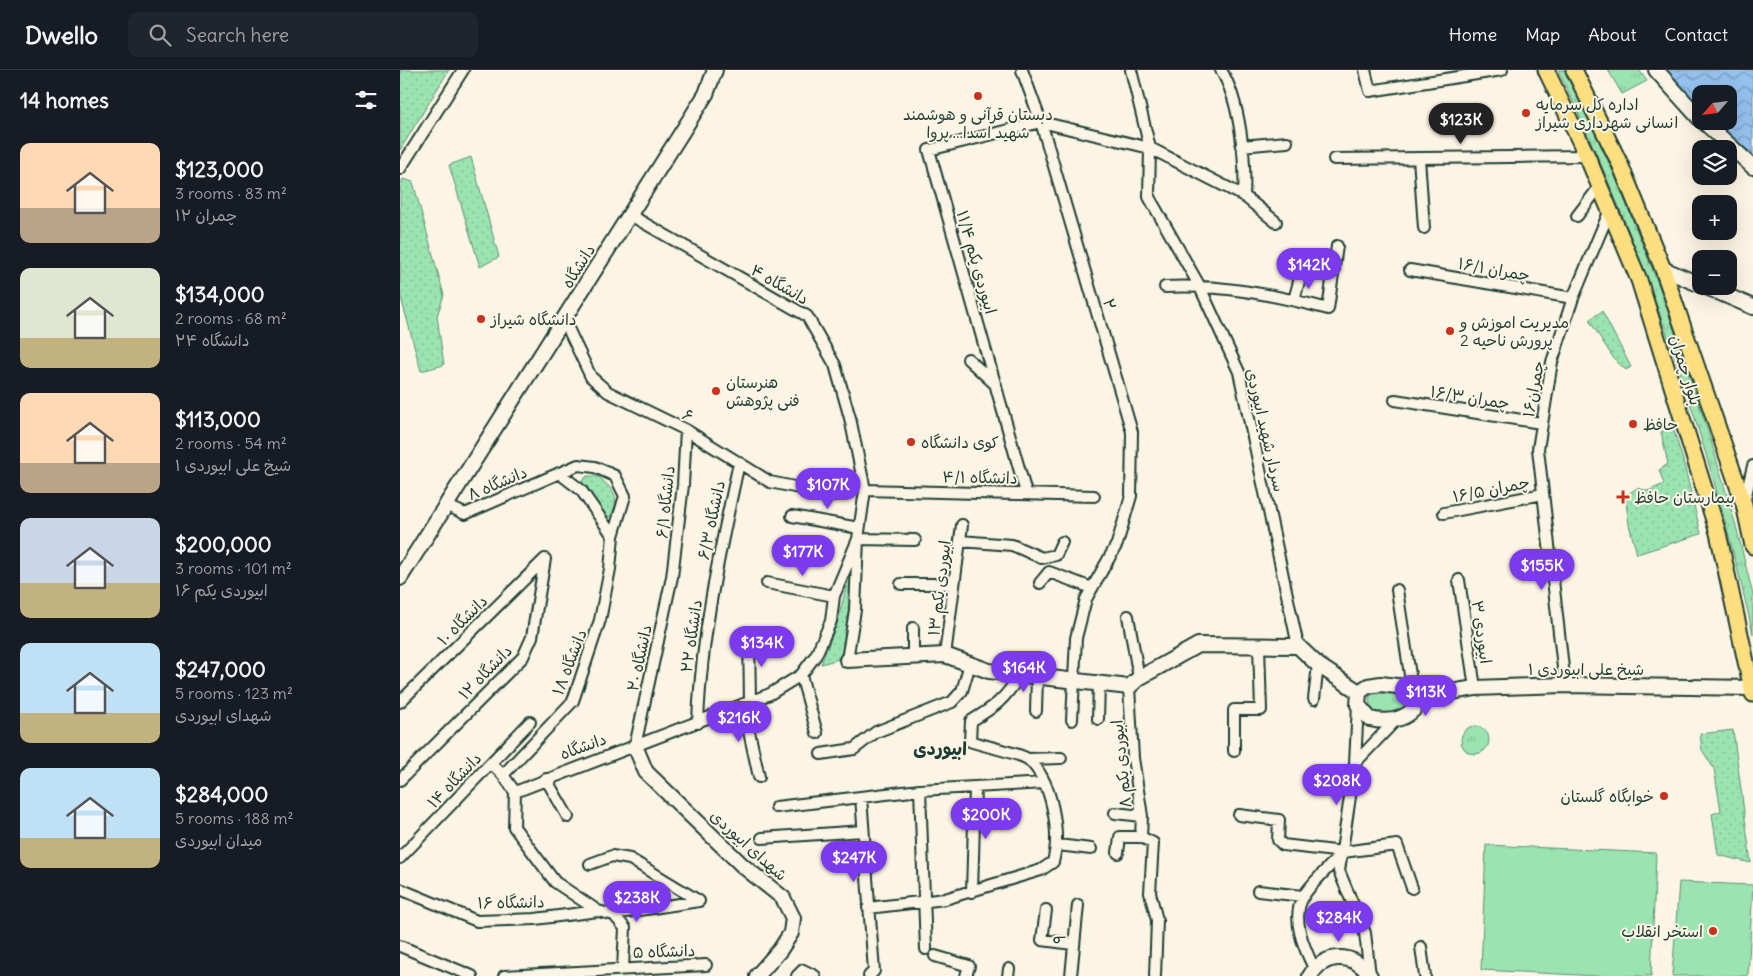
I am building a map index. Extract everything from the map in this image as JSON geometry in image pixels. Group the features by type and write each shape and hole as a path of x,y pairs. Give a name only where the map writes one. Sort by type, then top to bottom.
{"main road":[{"name":"بلوار چمران","path":"1546,70 1587,156 1639,280 1718,532 1752,691"},
{"name":"بلوار چمران","path":"1574,70 1620,164 1663,269 1744,504 1753,546"},
{"path":"1582,70 1584,92"}],"street":[{"path":"401,166 463,70"},
{"name":"دانشگاه","path":"400,578 448,506 706,94 715,70"},
{"name":"۲","path":"1022,70 1041,122 1132,432 1131,496 1117,544 1086,599 1076,638 1072,720"},
{"name":"سردار شهید ابیوردی","path":"1131,70 1150,148 1149,198 1199,285 1239,372 1298,646"},
{"path":"1221,70 1230,84 1245,174 1244,196"},
{"path":"1365,70 1370,91 1471,73 1502,70"},
{"path":"1656,70 1692,109"},
{"path":"1041,122 1150,148 1244,196 1276,222"},
{"name":"۱۱/۴ ابیوردی یکم","path":"1026,493 929,150 1041,122"},
{"path":"1713,130 1753,167"},
{"path":"1241,146 1287,142"},
{"path":"1334,159 1587,156"},
{"path":"1419,158 1424,228"},
{"path":"1577,216 1600,186"},
{"name":"چمران۱۶","path":"1565,685 1538,449 1552,362 1573,298 1610,210"},
{"name":"۴ دانشگاه","path":"630,215 807,316 835,364 850,418 865,490"},
{"path":"1165,287 1199,285 1294,300 1328,309 1337,246"},
{"path":"1663,269 1692,281"},
{"name":"۱۶/۱ چمران","path":"1410,270 1573,298"},
{"path":"1294,300 1301,274"},
{"path":"1724,295 1753,307"},
{"name":"۶","path":"564,320 591,377 608,392 686,430 770,482 833,494"},
{"path":"968,359 996,385"},
{"name":"۱۶/۳ چمران","path":"1395,400 1541,423"},
{"name":"۶/۱ دانشگاه","path":"672,577 683,485 686,430"},
{"name":"۶/۳ دانشگاه","path":"713,582 739,463"},
{"name":"۸ دانشگاه","path":"448,506 465,514 578,465 595,467 615,476 625,496 613,536"},
{"path":"1744,504 1753,466"},
{"path":"559,473 581,490 613,536"},
{"name":"دانشگاه","path":"515,792 770,694 801,675 816,655 831,621 834,596 858,539 865,490"},
{"name":"۴/۱ دانشگاه","path":"865,490 1094,496"},
{"name":"۱۶/۵ چمران","path":"1444,513 1543,494"},
{"path":"792,516 859,528"},
{"name":"۱۳ ابیوردی یکم","path":"945,654 962,526"},
{"name":"۱۸ دانشگاه","path":"504,775 573,700 600,620 610,569 613,536"},
{"path":"915,540 858,539 856,610 847,660 945,654 989,671 1099,684 1134,683 1198,645 1298,646 1358,699 1370,719 1395,721"},
{"path":"960,541 1012,545 1042,558 1056,554 1062,542"},
{"name":"۱۰ دانشگاه","path":"400,702 546,559"},
{"name":"۱۲ دانشگاه","path":"400,780 523,657 532,637 546,559"},
{"path":"1040,583 1049,572 1092,588"},
{"name":"۲۰ دانشگاه","path":"635,746 672,577"},
{"name":"۳ ابیوردی","path":"1459,580 1475,688"},
{"name":"۲۲ دانشگاه","path":"698,723 700,676 713,582"},
{"path":"767,583 834,596"},
{"path":"901,584 954,584"},
{"path":"1355,763 1395,721 1413,710 1416,693 1397,590"},
{"name":"۸ ابیوردی یکم","path":"1128,616 1134,683 1129,759 1142,816 1140,837"},
{"path":"913,628 913,656"},
{"path":"749,634 746,703 759,777"},
{"path":"1234,751 1234,710 1261,710 1259,646"},
{"path":"821,754 854,749 876,732 952,702 962,691 970,664"},
{"path":"1314,699 1318,665"},
{"path":"801,675 817,733"},
{"path":"1020,675 1007,696 992,709 970,721 970,741 1028,758 1061,758"},
{"path":"1036,711 1037,677"},
{"path":"1098,719 1099,684"},
{"name":"شیخ علی ابیوردی ۱","path":"1358,699 1368,686 1381,684 1416,693 1475,688 1565,685 1752,691"},
{"path":"1358,699 1355,763 1344,852 1339,871 1364,933 1370,976"},
{"name":"۱۴ دانشگاه","path":"400,858 530,722"},
{"name":"شهدای ابیوردی","path":"635,746 646,772 743,866 783,898 793,918 791,933 780,950 757,976"},
{"path":"868,908 924,903 972,892 1041,870 1053,862 1058,844 1054,816 1045,783 1028,758"},
{"path":"491,763 504,775 515,792 514,827 554,882 598,911 613,914 699,901 630,859 612,856 590,864"},
{"path":"546,779 568,817"},
{"path":"776,807 920,790 1045,783"},
{"path":"972,892 975,788"},
{"path":"920,790 926,949"},
{"path":"861,797 874,971 869,976"},
{"path":"1115,813 1142,816"},
{"path":"1239,814 1279,820 1278,840 1283,845 1344,852 1397,846 1412,888"},
{"path":"762,838 863,831"},
{"path":"1118,853 1120,837 1140,837 1153,843 1150,893 1157,920 1155,976 1150,976"},
{"path":"1058,844 1091,849"},
{"path":"1344,852 1303,896 1299,927 1312,972 1326,960 1341,957 1355,961 1370,976"},
{"name":"۱۶ دانشگاه","path":"400,889 477,921 535,918 598,911"},
{"path":"1258,891 1303,896"},
{"name":"۹","path":"1071,976 1072,944 1078,905"},
{"path":"1046,910 1042,940 1072,944"},
{"path":"504,976 623,968 625,928 613,914"},
{"path":"400,946 472,976"},
{"path":"1421,947 1425,976"},
{"path":"935,956 969,966 966,976"},
{"name":"۵ دانشگاه","path":"623,968 706,965"},
{"path":"797,976 803,970 815,976"}],"green space":[{"path":"400,70 449,70 400,150"},
{"path":"1558,70 1567,70 1571,77 1617,181 1661,291 1708,431 1736,526 1753,595 1753,634 1736,561 1716,489 1695,417 1671,346 1619,206"},
{"path":"1608,70 1639,70 1647,81 1622,94"},
{"path":"471,157 499,257 480,267 449,165"},
{"path":"403,179 413,182 444,295 437,316 444,365 421,371 400,294 400,185"},
{"path":"1602,311 1631,367 1626,370 1614,359 1589,320"},
{"path":"1672,425 1683,460 1701,534 1637,554 1629,525 1625,496 1637,488 1648,491 1664,484 1659,470 1668,464 1661,432"},
{"path":"587,476 598,476 612,490 615,504 610,517 602,513 581,482"},
{"path":"851,569 851,597 843,658 821,664 837,623"},
{"path":"1375,692 1412,694 1414,701 1401,712 1378,715 1371,707 1369,700 1369,697"},
{"path":"1475,726 1485,730 1489,740 1485,750 1475,754 1465,750 1461,740 1465,730"},
{"path":"1733,730 1751,863 1718,855 1712,814 1721,811 1714,769 1702,750 1700,734"},
{"path":"1486,845 1656,853 1651,976 1597,976 1481,970"},
{"name":"استخر انقلاب","path":"1679,882 1753,885 1748,976 1672,976"}],"water":[{"path":"1667,70 1753,70 1753,157 1737,142 1737,140 1724,130 1738,130 1738,85 1692,85 1692,99"}],"place":[{"name":"دبستان قرآنی و هوشمند شهید اسدا... پروا","path":"978,96"},
{"name":"اداره کل سرمایه انسانی شهرداری شیراز","path":"1526,113"},
{"name":"دانشگاه شیراز","path":"481,319"},
{"name":"مدیریت اموزش و پرورش ناحیه 2","path":"1450,331"},
{"name":"هنرستان فنی پژوهش","path":"716,391"},
{"name":"حافظ","path":"1633,424"},
{"name":"کوی دانشگاه","path":"911,442"},
{"name":"بیمارستان حافظ","path":"1623,497"},
{"name":"خوابگاه گلستان","path":"1664,796"},
{"name":"استخر انقلاب","path":"1713,931"}],"district":[{"name":"ابیوردی","path":"940,748"}]}
